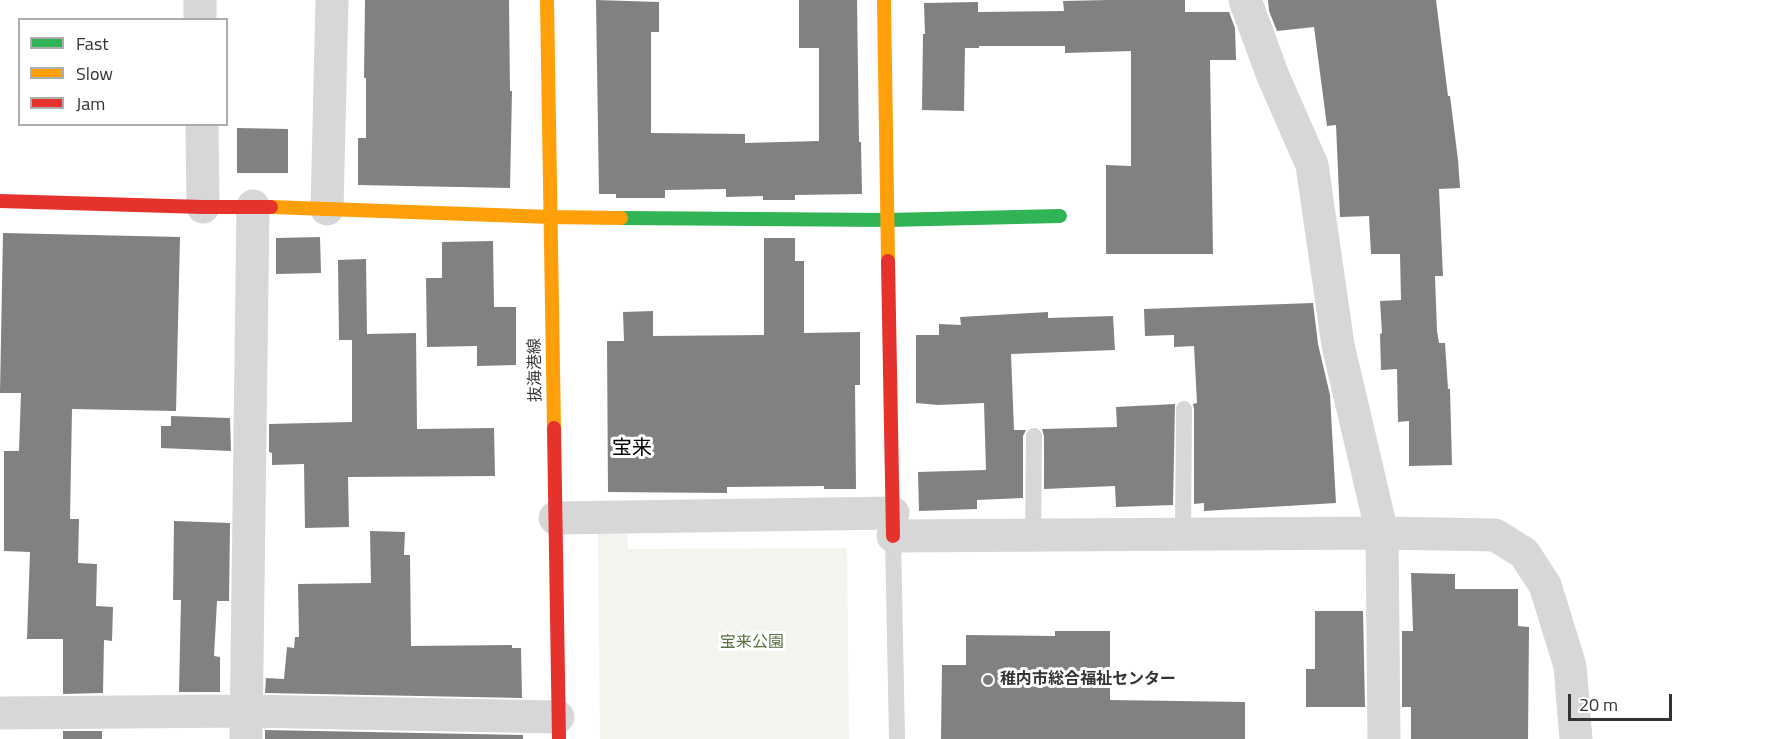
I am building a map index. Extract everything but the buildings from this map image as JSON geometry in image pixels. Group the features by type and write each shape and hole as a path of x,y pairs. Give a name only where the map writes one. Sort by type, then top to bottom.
{"street":[{"path":"200,0 200,18"},
{"path":"327,209 332,0"},
{"name":"抜海港線","path":"547,0 559,728"},
{"path":"884,0 893,525"},
{"path":"1245,0 1312,165 1338,345 1382,532 1384,739"},
{"path":"202,126 203,207"},
{"path":"0,201 203,207 253,206 550,217 888,220 1060,216"},
{"path":"246,725 253,206"},
{"path":"555,518 893,525 1034,535 1382,532 1495,535 1524,553 1545,585 1570,666 1576,739"},
{"path":"0,712 246,725 559,728"}],"lane":[{"path":"1183,534 1184,409"},
{"path":"1034,436 1034,535"},
{"path":"893,525 897,739"}],"green space":[{"name":"宝来公園","path":"598,530 627,530 628,549 847,548 849,739 600,739"}],"traffic: fast":[{"path":"621,218 888,220 1060,216"}],"traffic: slow":[{"path":"547,0 554,428"},
{"path":"884,0 888,261"},
{"path":"271,207 621,218"}],"traffic: jam":[{"path":"0,201 271,207"},
{"path":"888,261 893,536"},
{"path":"554,428 559,739"}],"place":[{"name":"稚内市総合福祉センター","path":"988,680"}],"district":[{"name":"宝来","path":"632,449"}]}
